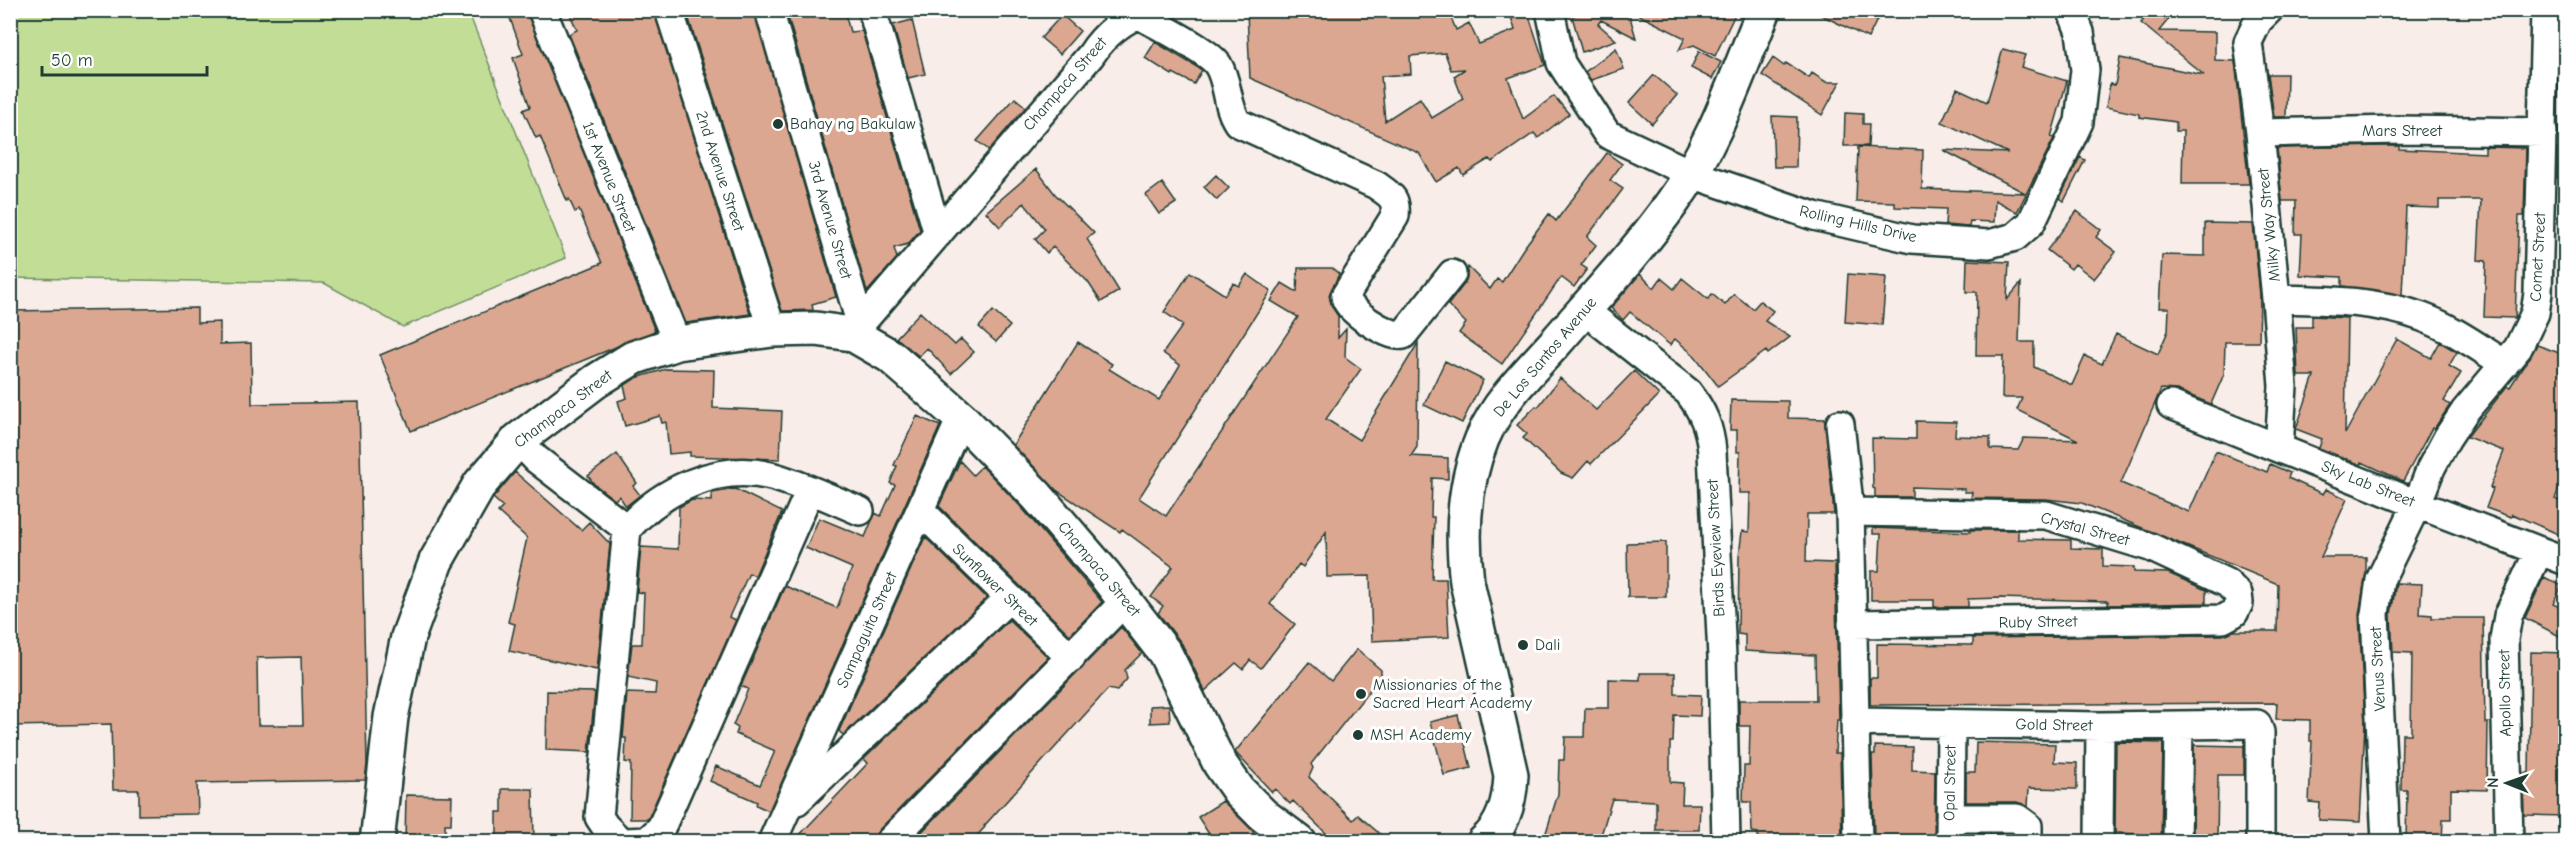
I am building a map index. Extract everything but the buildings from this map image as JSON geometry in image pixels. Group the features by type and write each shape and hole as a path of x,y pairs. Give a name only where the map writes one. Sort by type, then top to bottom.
{"street":[{"name":"1st Avenue Street","path":"542,10 677,343"},
{"name":"2nd Avenue Street","path":"669,10 772,330"},
{"name":"3rd Avenue Street","path":"769,10 856,330"},
{"path":"872,10 938,234"},
{"name":"Rolling Hills Drive","path":"1550,10 1561,63 1607,134 1692,174 1814,216 1912,239 1989,244 2015,237 2031,223 2079,122 2085,70 2080,32 2071,10"},
{"name":"De Los Santos Avenue","path":"1484,842 1496,829 1507,805 1511,775 1467,582 1463,532 1468,487 1482,439 1505,399 1584,310 1671,205 1692,174 1764,10"},
{"name":"Milky Way Street","path":"2269,10 2258,21 2248,42 2260,133 2283,386 2279,448"},
{"name":"Comet Street","path":"2416,504 2447,438 2465,411 2505,364 2527,331 2535,313 2538,293 2545,10"},
{"name":"Champaca Street","path":"856,330 1100,40 1129,18 1143,12"},
{"path":"1143,12 1217,64 1223,78 1231,112 1238,123 1376,185 1392,196 1396,204 1395,216 1346,296 1350,308 1391,335 1403,335 1452,274"},
{"name":"Mars Street","path":"2260,133 2400,130 2543,132"},
{"path":"2276,299 2337,300 2385,307 2421,316 2454,331 2505,364"},
{"name":"Birds Eyeview Street","path":"1584,310 1688,392 1699,405 1706,420 1712,452 1722,657 1726,842"},
{"name":"Champaca Street","path":"377,842 391,717 408,637 436,561 480,484 518,440 596,381 633,358 677,343 772,330 816,329 856,330 890,356 961,418 1036,495 1126,600 1165,653 1220,764 1239,791 1263,815 1299,842"},
{"name":"Sky Lab Street","path":"2171,405 2416,504 2565,561"},
{"name":"Sampaguita Street","path":"772,842 961,418"},
{"path":"1840,424 1850,512 1858,842"},
{"path":"518,440 536,459 627,529"},
{"path":"810,490 661,828 647,841 623,842 605,826 599,817 627,529 643,511 669,494 697,481 732,474 769,476 810,490 860,512"},
{"name":"Venus Street","path":"2386,842 2375,614 2380,580 2416,504"},
{"name":"Sunflower Street","path":"921,511 1008,599 1071,658"},
{"name":"Crystal Street","path":"1850,512 2046,515 2150,547 2227,583 2238,594 2239,603 2234,613 2223,619"},
{"name":"Apollo Street","path":"2509,842 2504,639 2508,615 2538,551"},
{"path":"788,810 1008,599"},
{"path":"889,842 1126,600"},
{"name":"Ruby Street","path":"1852,624 2223,619"},
{"name":"Gold Street","path":"1856,722 2100,726 2179,726 2251,722 2257,724 2260,732 2259,842"},
{"name":"Opal Street","path":"1950,830 1951,724"},
{"path":"2099,842 2100,726"},
{"path":"2177,842 2179,726"},
{"path":"1950,830 2017,818 2028,826 2028,842"}],"green space":[{"path":"11,10 468,11 566,258 403,327 324,283 11,278"}],"place":[{"name":"Bahay ng Bakulaw","path":"778,124"},
{"name":"Dali","path":"1523,645"},
{"name":"Missionaries of the Sacred Heart Academy","path":"1361,694"},
{"name":"MSH Academy","path":"1358,735"}]}
